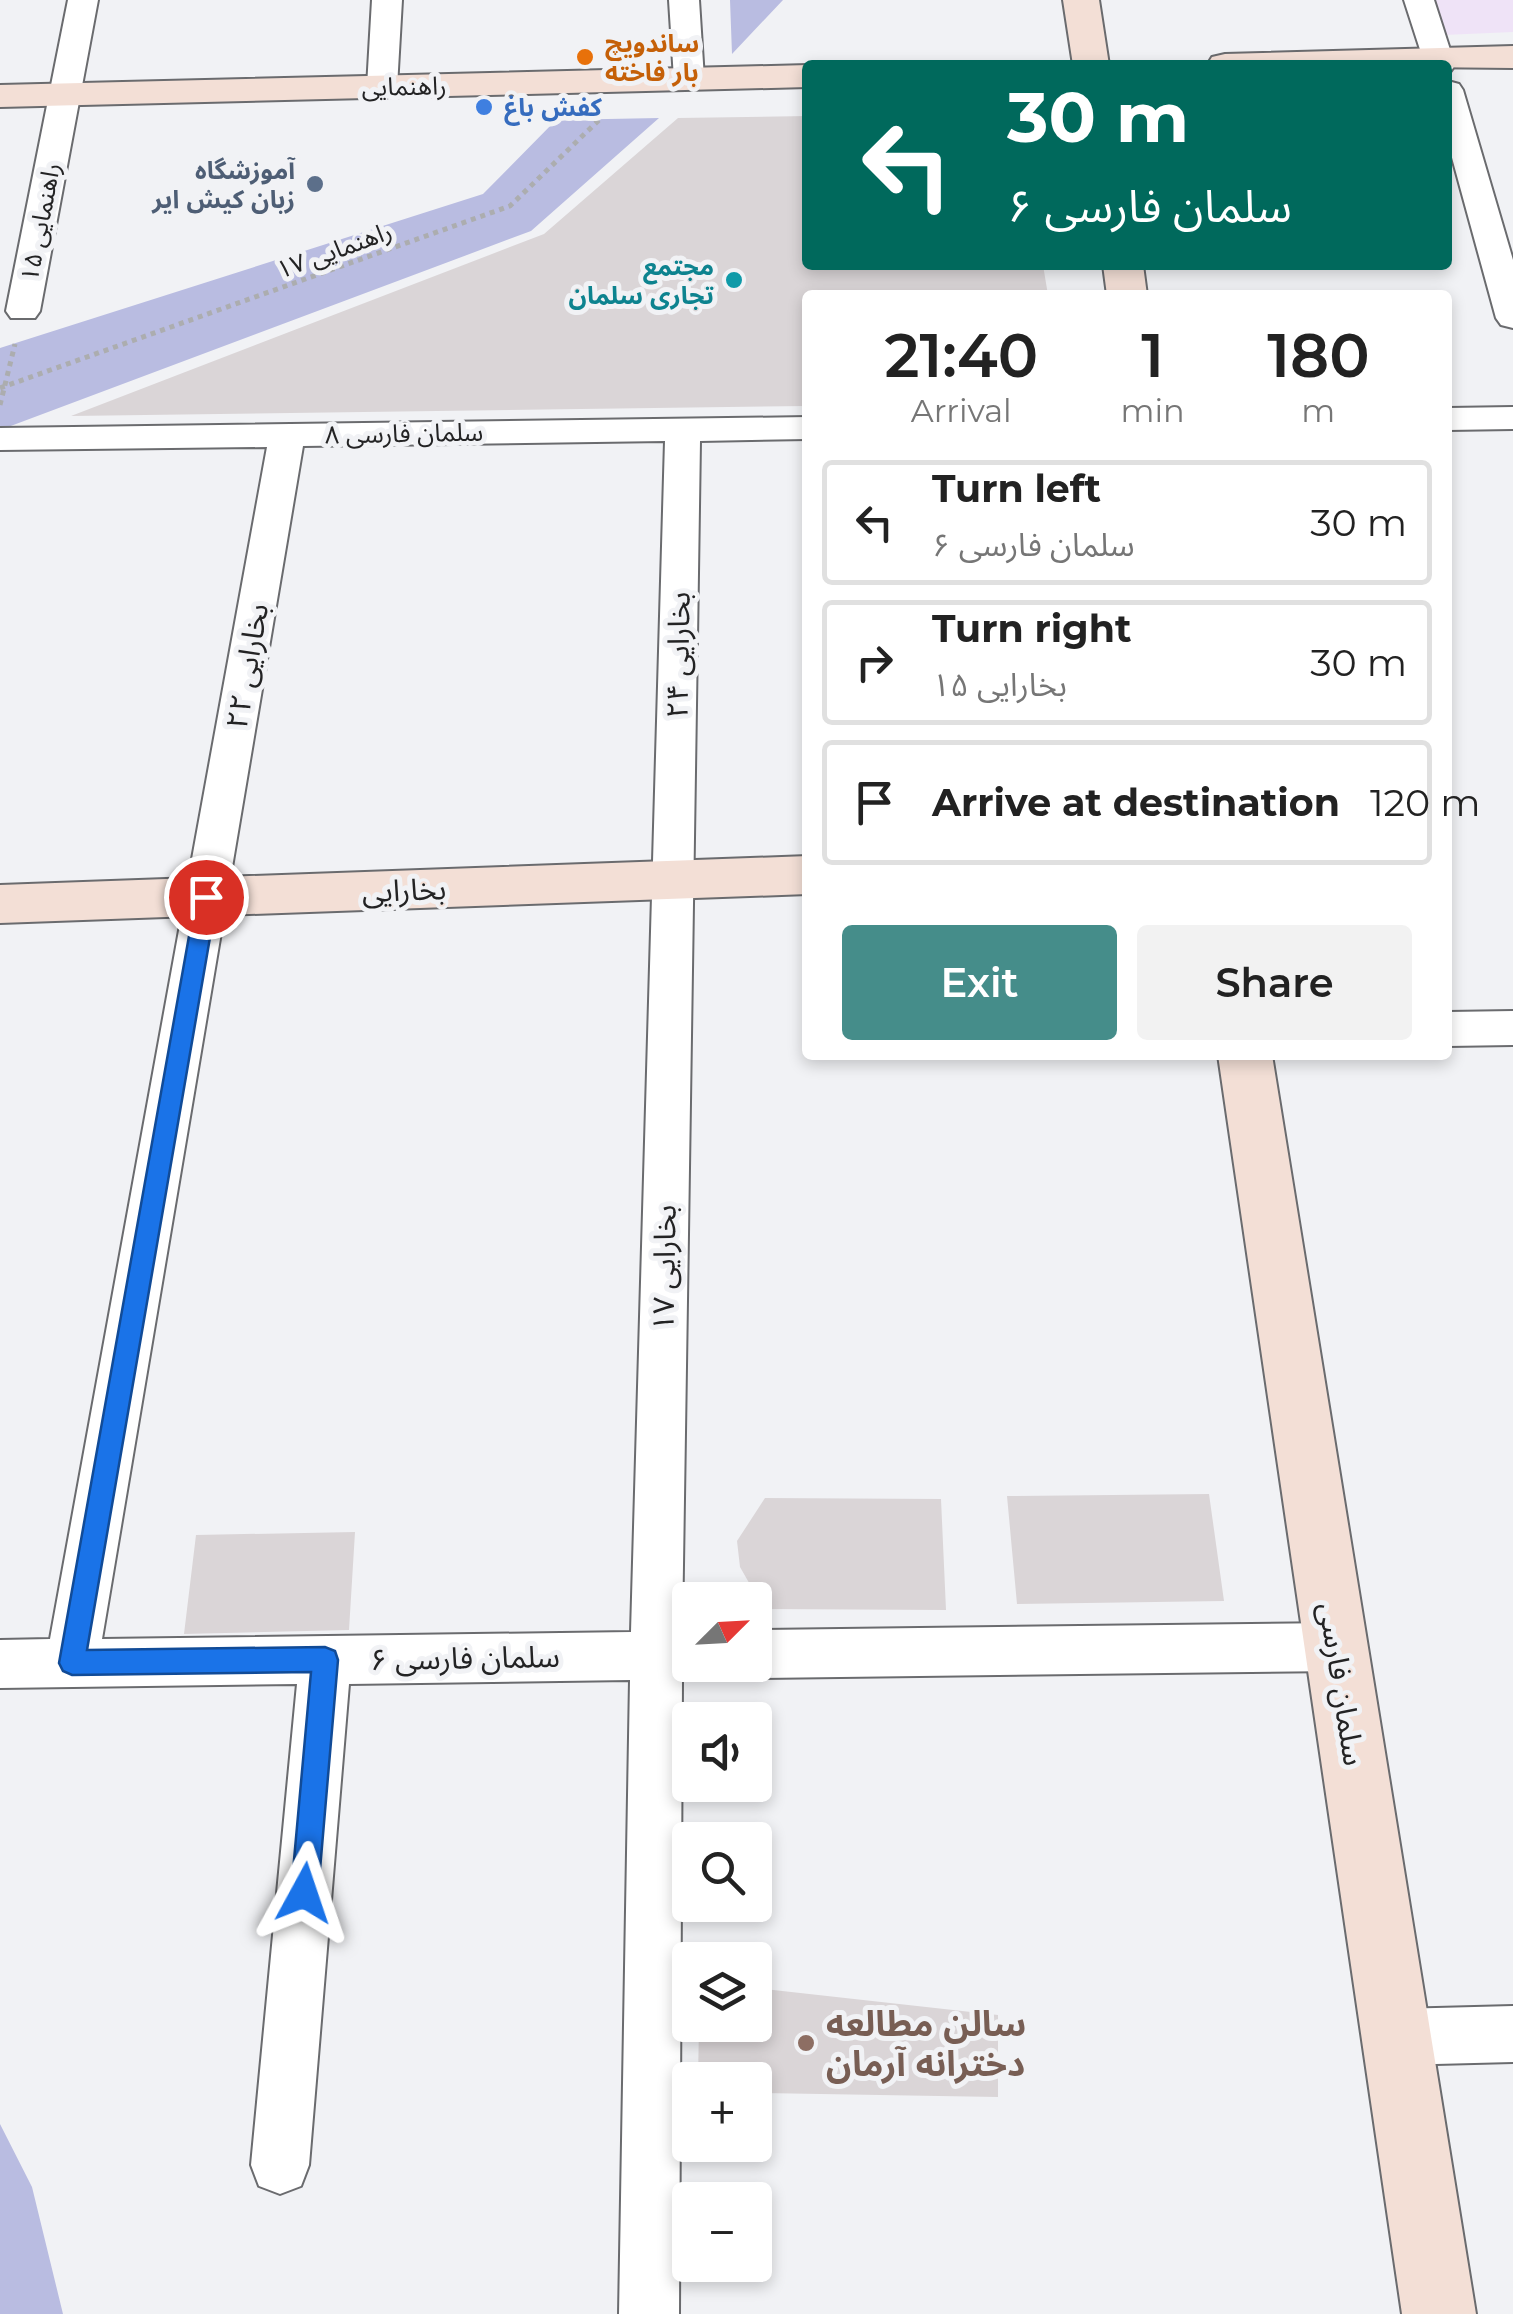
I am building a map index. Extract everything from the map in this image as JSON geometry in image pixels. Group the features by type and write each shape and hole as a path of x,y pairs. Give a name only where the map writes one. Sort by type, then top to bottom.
{"street":[{"name":"راهنمایی ۱۵","path":"23,311 83,0"},
{"path":"382,87 387,0"},
{"path":"684,0 689,79"},
{"path":"1082,0 1091,60"},
{"path":"1419,0 1438,60"},
{"path":"1452,69 1513,58"},
{"name":"راهنمایی","path":"0,96 802,76"},
{"path":"1452,106 1513,318"},
{"path":"1452,419 1513,418"},
{"name":"سلمان فارسی ۸","path":"0,439 802,428"},
{"name":"بخارایی ۲۴","path":"673,880 684,430"},
{"name":"بخارایی ۲۲","path":"72,1663 287,435"},
{"name":"بخارایی","path":"0,904 802,875"},
{"name":"بخارایی ۱۷","path":"673,880 673,1582"},
{"path":"1452,1029 1513,1028"},
{"name":"سلمان فارسی","path":"1246,1060 1440,2314"},
{"path":"772,1654 1336,1647"},
{"name":"سلمان فارسی ۶","path":"0,1664 672,1655"},
{"path":"280,2165 325,1660"},
{"name":"بخارایی ۱۷","path":"649,2314 672,1682"},
{"path":"1397,2038 1513,2034"}],"path":[{"name":"راهنمایی ۱۷","path":"2,387 510,206 640,80"},
{"name":"راهنمایی ۱۵","path":"0,406 23,311"}],"shaded area":[{"path":"730,0 783,0 732,54"},
{"path":"1434,0 1513,0 1513,32 1444,35"},
{"path":"659,118 531,231 0,430 0,348 483,194 556,120"},
{"path":"0,2124 32,2187 63,2314 0,2314"}],"building":[{"name":"مجتمع تجاری سلمان","path":"802,116 802,270 1044,270 1047,290 802,290 802,406 71,416 544,234 678,118"},
{"path":"1209,1494 1224,1601 1017,1604 1007,1496"},
{"path":"765,1498 941,1499 946,1610 772,1609 772,1582 749,1582 740,1567 737,1541"},
{"path":"355,1532 349,1630 184,1634 196,1535"},
{"name":"سالن مطالعه دخترانه آرمان","path":"772,1990 998,2015 998,2097 772,2093 772,2062 698,2062 699,2042 772,2042"}],"place":[{"name":"ساندویچ بار فاخته","path":"585,57"},
{"name":"کفش باغ","path":"484,107"},
{"name":"آموزشگاه زبان کیش ایر","path":"315,184"},
{"name":"مجتمع تجاری سلمان","path":"734,280"},
{"name":"سالن مطالعه دخترانه آرمان","path":"806,2043"}],"route":[{"path":"206,897 72,1663 325,1660 304,1893"}]}
